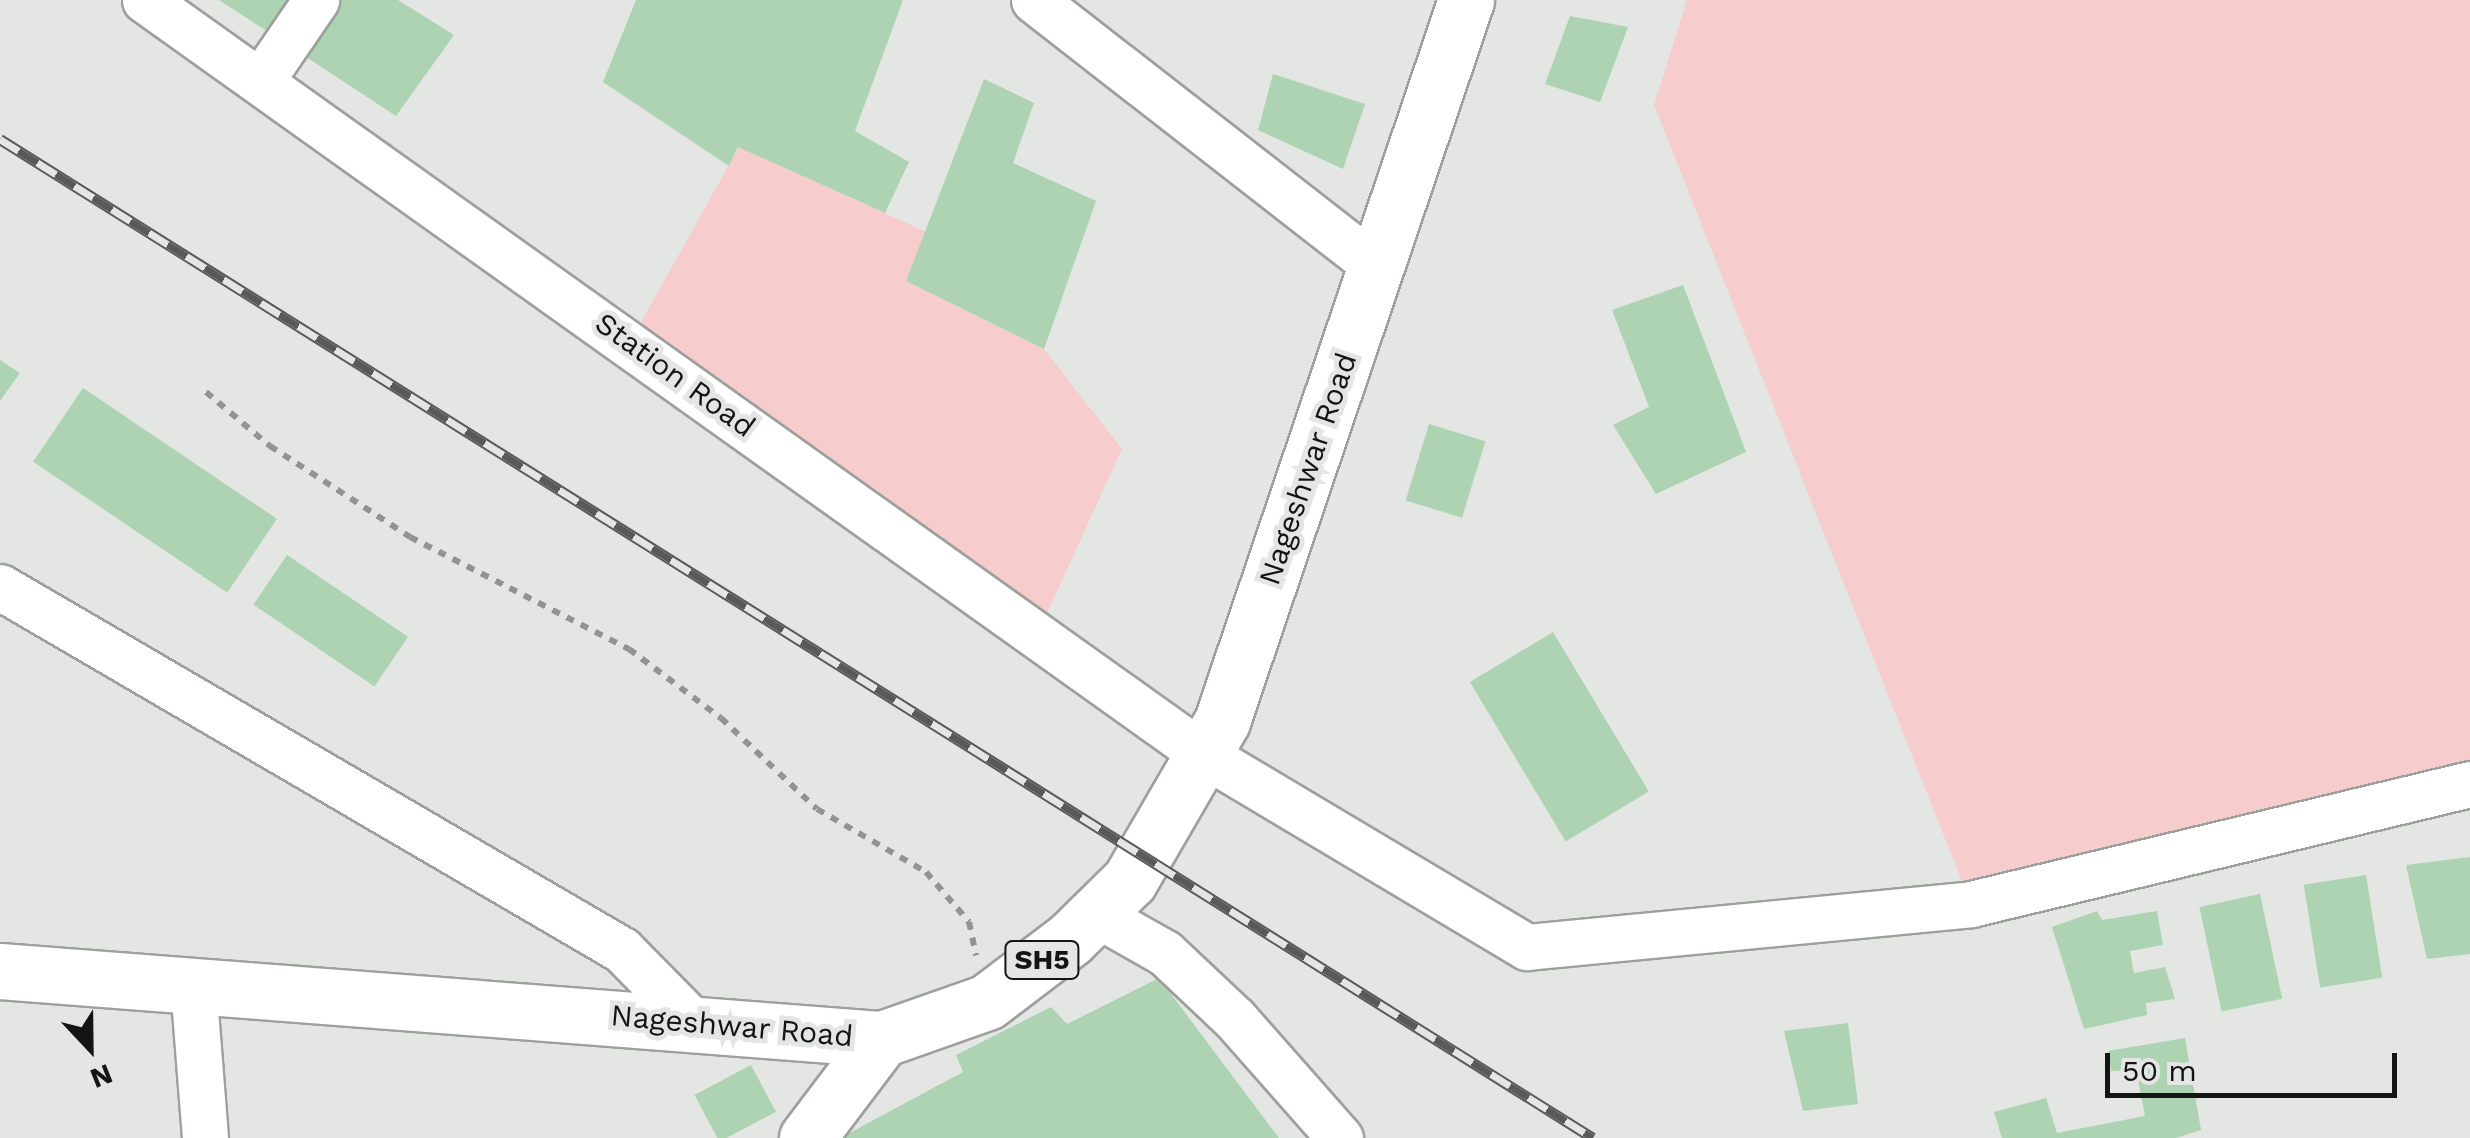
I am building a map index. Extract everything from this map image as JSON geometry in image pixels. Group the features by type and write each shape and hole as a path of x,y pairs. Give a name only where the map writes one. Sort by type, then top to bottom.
{"main road":[{"name":"Nageshwar Road","path":"0,971 692,1021 882,1039 986,1002 1096,914 1130,880 1222,721 1466,0"},
{"path":"808,1138 882,1039"}],"street":[{"name":"Station Road","path":"145,0 262,79 1203,754 1528,947 1971,904 2470,784"},
{"path":"262,79 316,0"},
{"path":"1034,0 1376,266"},
{"path":"0,588 622,950 692,1021"},
{"path":"1096,914 1165,953 1235,1020 1340,1138"},
{"path":"193,984 205,1138"}],"path":[{"path":"206,392 270,446 410,537 629,650 721,718 817,809 926,872 969,922 986,1002"}],"shaded area":[{"path":"1687,0 2470,0 2470,784 1971,904 1654,105"},
{"path":"739,147 926,232 906,281 1044,349 1122,449 1037,635 630,342"}],"building":[{"path":"219,0 290,0 270,33"},
{"path":"341,0 398,0 454,35 396,116 300,53"},
{"path":"636,0 903,0 855,131 909,162 885,213 738,147 729,166 603,82"},
{"path":"1570,16 1628,27 1600,102 1545,84"},
{"path":"1273,74 1365,104 1343,169 1258,130"},
{"path":"984,79 1034,103 1013,163 1096,201 1044,349 906,281"},
{"path":"1683,285 1746,452 1656,494 1613,425 1649,407 1612,310"},
{"path":"0,360 20,373 0,401"},
{"path":"83,388 277,519 227,593 33,462"},
{"path":"1429,424 1485,441 1462,518 1406,501"},
{"path":"287,555 408,637 374,686 253,605"},
{"path":"1553,632 1649,791 1566,841 1470,682"},
{"path":"2470,857 2470,954 2427,959 2406,865"},
{"path":"2366,875 2382,978 2320,988 2304,885"},
{"path":"2260,894 2282,999 2222,1012 2199,907"},
{"path":"2097,911 2102,920 2157,911 2163,945 2130,951 2134,973 2165,967 2175,999 2146,1003 2147,1015 2084,1029 2052,927"},
{"path":"1159,978 1279,1138 840,1138 963,1072 956,1055 1051,1007 1067,1024"},
{"path":"1848,1023 1858,1104 1803,1111 1784,1031"},
{"path":"2185,1038 2201,1130 2176,1138 2002,1138 1994,1112 2046,1098 2057,1133 2145,1116 2136,1070 2111,1071 2108,1051"},
{"path":"751,1065 776,1112 727,1138 717,1138 694,1095"}],"railway":[{"path":"0,139 1593,1138"}]}
